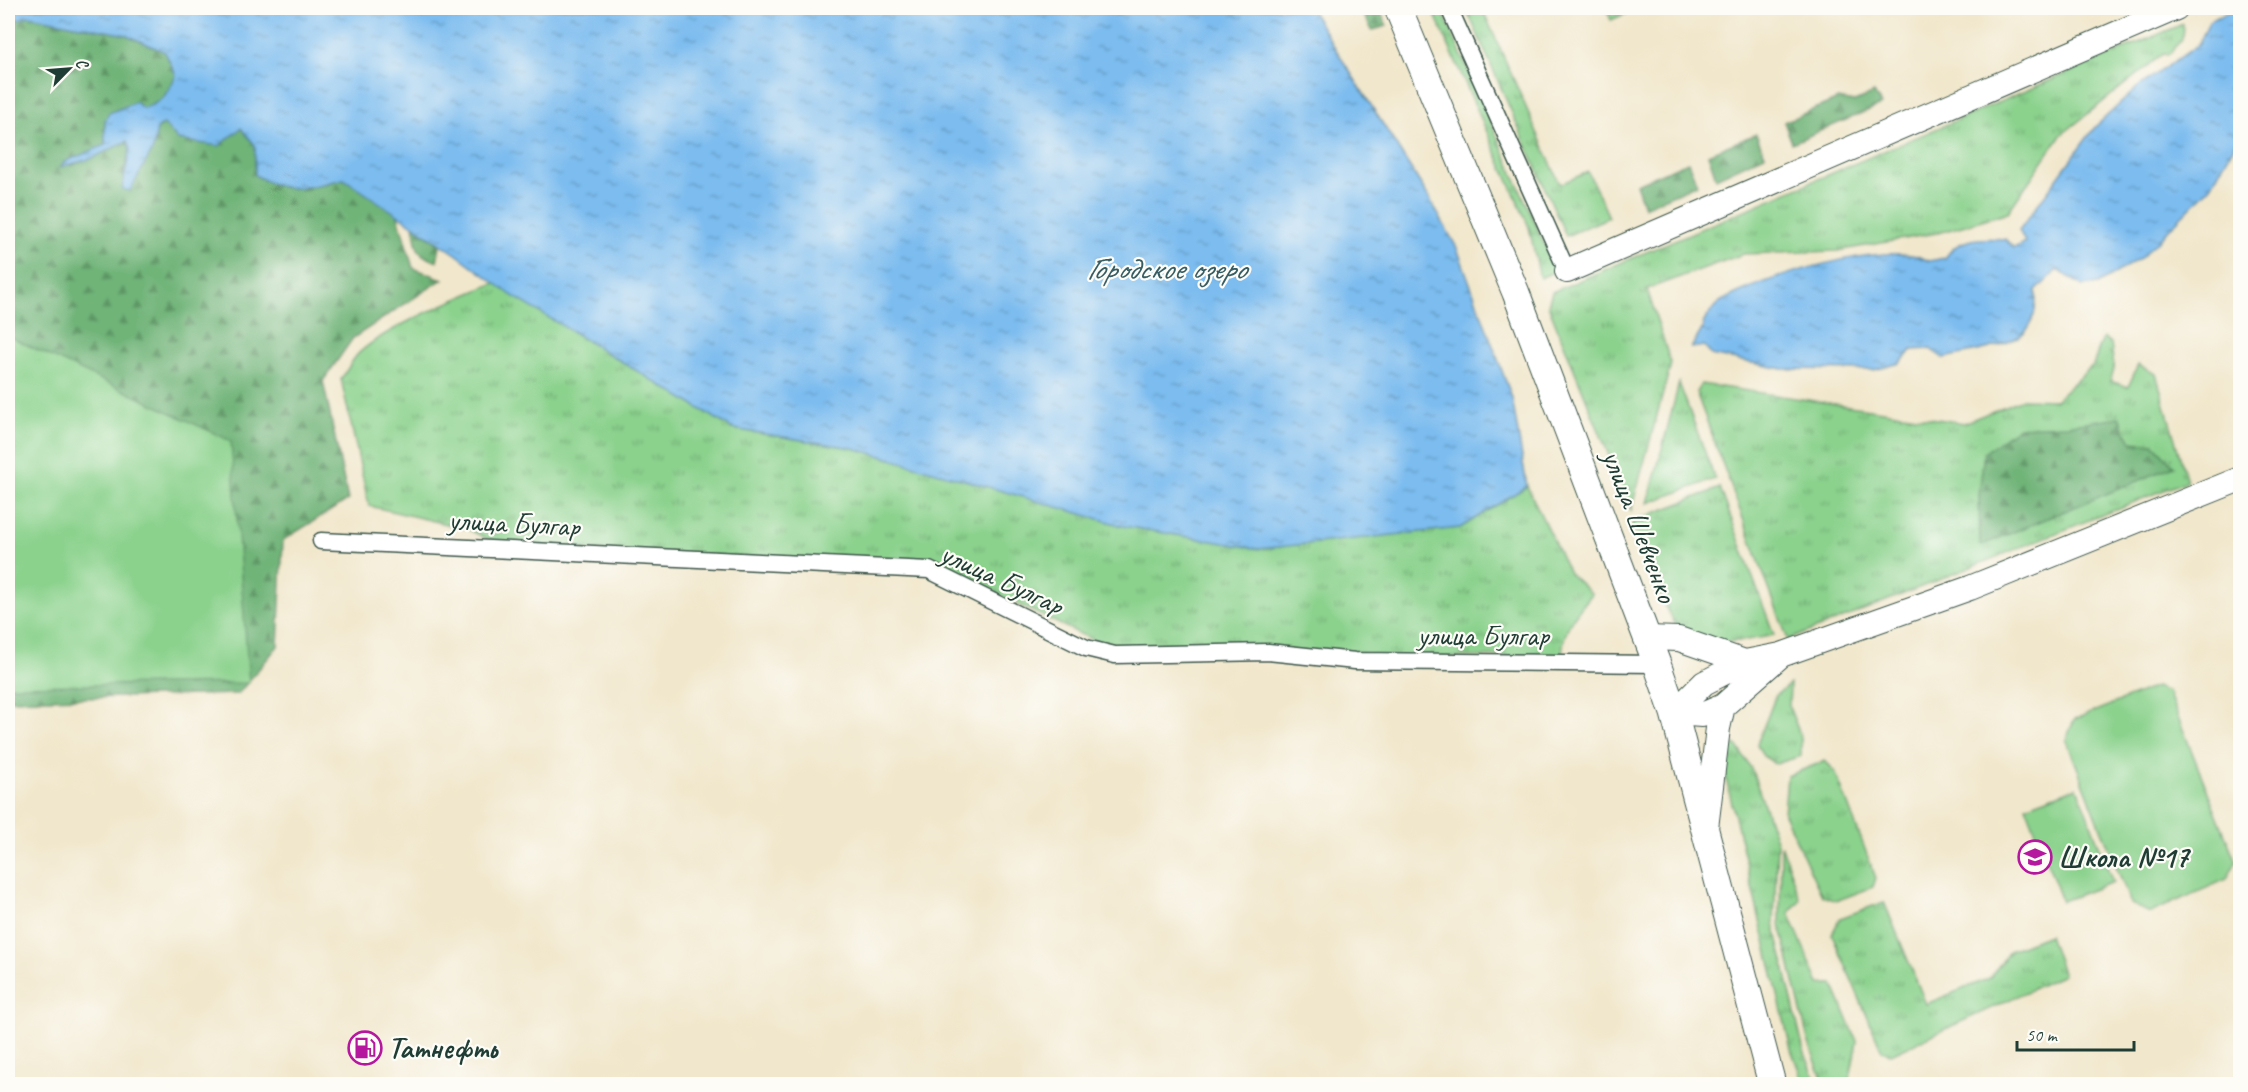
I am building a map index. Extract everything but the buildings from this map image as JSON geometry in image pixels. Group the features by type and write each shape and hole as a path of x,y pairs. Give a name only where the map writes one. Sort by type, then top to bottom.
{"main road":[{"name":"улица Шевченко","path":"1398,8 1516,293 1657,664 1674,713 1772,1084"}],"street":[{"path":"1449,8 1567,271 2175,8"},
{"path":"1674,713 1704,683 1745,662 1781,655 1970,588 2241,479"},
{"name":"улица Булгар","path":"321,541 929,570 1086,648 1115,655 1268,652 1355,661 1657,664"},
{"path":"1647,638 1679,639 1745,662"},
{"path":"1674,713 1702,715 1723,706 1781,655"},
{"path":"1705,834 1718,728 1723,706"}],"green space":[{"path":"1360,8 1379,8 1387,26 1372,30"},
{"path":"1432,8 1441,8 1556,271 1540,278 1529,227"},
{"path":"1466,8 1482,8 1560,184 1588,172 1609,217 1566,236"},
{"path":"1606,8 1638,8 1611,20"},
{"path":"28,16 127,35 165,52 176,75 167,92 154,104 142,108 136,102 109,113 105,121 105,145 71,166 127,141 130,149 123,176 130,191 144,160 153,149 157,129 165,124 241,127 255,145 255,175 302,189 344,179 395,206 413,268 443,279 353,338 323,381 348,500 283,540 278,646 238,694 8,700 8,23"},
{"path":"2183,24 2182,39 2168,55 2163,54 2060,136 2008,212 1942,232 1837,251 1743,254 1647,289 1671,364 1631,510 1548,305 1552,292"},
{"path":"1874,93 1881,105 1792,143 1784,122 1838,99 1855,102"},
{"path":"1756,134 1765,155 1716,178 1708,154"},
{"path":"1688,162 1697,184 1644,207 1636,184"},
{"path":"413,225 440,245 437,261 420,253"},
{"path":"495,283 733,429 853,448 1460,528 1527,486 1569,573 1592,594 1567,629 1562,656 1375,658 1258,649 1101,644 936,565 501,546 468,529 369,506 341,379 357,355 384,335 422,314"},
{"path":"8,336 231,441 249,683 8,686"},
{"path":"2103,338 2111,343 2114,369 2110,381 2128,387 2138,365 2156,374 2187,481 1788,640 1696,392 1701,384 1964,423 2022,399 2055,400 2093,365"},
{"path":"1679,383 1715,479 1648,503"},
{"path":"2119,417 2131,442 2153,444 2174,466 1980,546 1979,496 1984,453 2019,427 2067,425"},
{"path":"1720,488 1774,635 1719,642 1697,639 1679,629 1663,602 1631,522"},
{"path":"1790,684 1789,707 1801,737 1801,756 1776,764 1763,756 1757,744 1776,695"},
{"path":"2155,687 2168,692 2236,862 2227,879 2150,913 2131,904 2066,739 2075,719"},
{"path":"1728,743 1736,745 1752,770 1777,843 1774,923 1803,1048 1817,1084 1804,1084 1791,1049 1725,775 1723,753"},
{"path":"1825,761 1835,771 1876,878 1873,887 1836,901 1822,896 1784,814 1787,776"},
{"path":"2077,787 2113,882 2062,901 2026,806"},
{"path":"1781,844 1800,900 1789,913 1819,984 1833,984 1857,1041 1850,1078 1855,1084 1824,1084 1808,1040 1780,924"},
{"path":"1884,902 1926,1004 1990,978 2010,950 2049,935 2063,975 1891,1054 1882,1051 1832,934 1840,918"}],"water":[{"name":"Городское озеро","path":"8,8 1310,8 1428,196 1457,248 1512,398 1527,486 1460,528 1259,549 1123,526 853,448 733,429 511,295 456,254 344,179 308,187 289,188 268,182 255,175 255,145 241,128 219,146 178,140 164,124 157,129 153,149 130,191 122,189 130,149 127,141 93,158 61,167 64,162 105,145 105,121 109,113 136,102 142,108 154,104 167,92 176,75 165,52 127,35 29,16 8,23"},
{"path":"2240,8 2240,136 2211,186 2142,257 2098,284 2083,286 2057,270 2036,291 2033,319 2022,335 2001,345 1943,358 1930,349 1912,350 1900,363 1874,370 1783,369 1711,355 1704,346 1691,348 1703,328 1703,323 1717,304 1739,293 1793,273 1856,257 1885,254 1910,255 1929,261 1945,258 1957,246 1971,240 2005,239 2014,248 2025,242 2019,230 2095,127 2138,87 2199,44 2209,21"}],"place":[{"name":"Школа №17","path":"2035,857"},
{"name":"Татнефть","path":"365,1048"}]}
